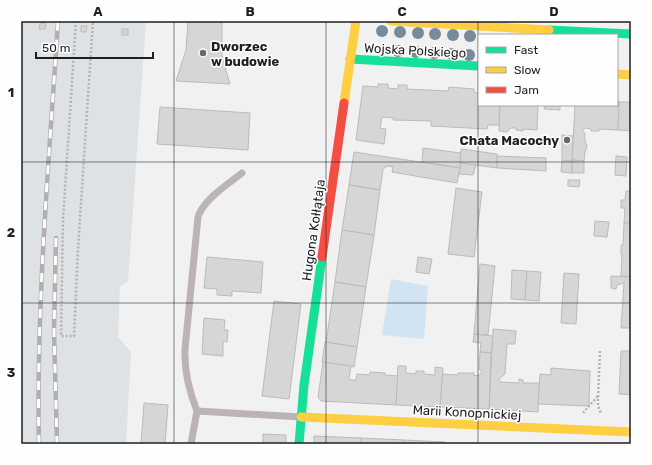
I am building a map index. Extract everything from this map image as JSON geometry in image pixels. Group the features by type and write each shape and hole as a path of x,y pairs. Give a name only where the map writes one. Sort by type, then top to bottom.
{"street":[{"name":"Hugona Kołłątaja","path":"299,444 305,377 356,21"},
{"path":"391,21 631,34"},
{"name":"Wojska Polskiego","path":"350,59 478,66"},
{"path":"618,74 631,75"},
{"name":"Marii Konopnickiej","path":"301,417 631,432"}],"lane":[{"path":"191,444 197,411 187,377 185,360 198,217 205,204 242,173"},
{"path":"197,411 301,417"}],"path":[{"path":"76,21 63,220 61,336 74,336 78,243 93,21"},
{"path":"600,351 598,405 602,417"},
{"path":"581,416 598,395"}],"shaded area":[{"path":"21,21 146,21 128,281 120,286 118,337 131,352 126,444 21,444"},
{"path":"391,279 428,286 424,339 382,335"}],"building":[{"name":"Dworzec w budowie","path":"188,21 222,21 222,57 230,84 176,81 186,50"},
{"path":"40,23 46,23 45,29 39,29"},
{"path":"81,26 87,26 86,32 81,32"},
{"path":"122,29 128,29 128,35 122,35"},
{"path":"378,84 388,84 388,88 398,89 398,85 407,85 407,89 448,91 449,87 474,89 474,92 478,93 478,106 500,106 499,125 488,125 487,129 431,126 431,121 393,120 394,118 382,117 380,128 386,129 384,144 356,140 363,86 378,87"},
{"path":"619,101 618,130 599,129 599,131 591,131 591,129 585,128 582,130 585,134 587,146 584,161 572,160 575,106 618,106"},
{"path":"619,102 631,102 631,131 618,130"},
{"path":"500,106 538,106 537,130 523,129 523,131 516,130 516,128 511,128 507,132 499,131"},
{"path":"545,106 560,106 560,110 544,109"},
{"path":"160,107 250,113 248,150 157,144"},
{"path":"562,135 573,136 572,161 562,161"},
{"path":"423,148 461,153 460,168 422,162"},
{"path":"461,149 497,154 497,168 460,163"},
{"path":"354,152 460,168 457,183 392,172 393,167 387,166 383,169 380,190 349,185"},
{"path":"497,156 546,158 546,171 497,168"},
{"path":"616,156 627,157 626,176 615,175"},
{"path":"572,160 584,161 584,173 572,173"},
{"path":"562,161 572,161 572,173 561,172"},
{"path":"461,163 476,165 473,175 459,174"},
{"path":"568,180 580,180 579,187 568,186"},
{"path":"349,185 380,190 374,235 342,230"},
{"path":"456,188 482,192 474,257 448,254"},
{"path":"626,191 631,191 631,223 624,223 625,208 621,208 621,200 625,200"},
{"path":"595,221 609,222 607,237 594,236"},
{"path":"624,223 631,223 631,277 621,276 621,245 623,245"},
{"path":"342,230 374,235 366,287 335,282"},
{"path":"207,257 263,262 261,293 232,291 232,296 217,295 217,289 204,288"},
{"path":"418,257 432,259 429,274 416,272"},
{"path":"480,264 495,266 488,335 474,334"},
{"path":"512,270 527,271 525,300 511,299"},
{"path":"527,271 541,272 539,301 525,300"},
{"path":"564,273 579,274 576,324 561,323"},
{"path":"611,276 631,277 631,328 621,328 624,283 617,285 616,289 611,288"},
{"path":"335,282 366,287 357,347 326,342"},
{"path":"274,301 301,304 289,399 262,396"},
{"path":"204,318 225,320 224,330 228,330 227,342 223,341 223,356 202,354"},
{"path":"493,329 516,331 515,344 507,344 505,374 499,379 500,382 519,383 519,379 523,380 523,383 539,383 538,412 489,409"},
{"path":"474,334 493,336 491,353 480,352 481,343 473,342"},
{"path":"325,342 357,347 354,367 322,362"},
{"path":"621,351 631,351 631,395 619,394"},
{"path":"480,352 491,353 489,409 440,407 442,374 458,375 458,373 474,373 474,376 479,375 482,372 479,369"},
{"path":"323,362 351,366 349,378 351,380 356,380 357,374 370,375 370,372 398,376 396,405 321,401 318,397"},
{"path":"398,366 406,366 406,373 416,374 416,371 424,371 424,374 435,375 435,367 443,368 440,407 396,405"},
{"path":"551,368 590,371 589,406 538,404 540,374 551,375"},
{"path":"144,403 168,405 165,444 141,444"},
{"path":"263,434 286,435 286,444 263,444"},
{"path":"314,436 361,438 361,444 314,444"},
{"path":"361,438 404,440 403,444 361,444"},
{"path":"404,440 445,442 445,444 403,444"}],"railway":[{"path":"39,444 39,338 41,285 58,21"},
{"path":"56,238 54,331 57,444"}],"traffic: fast":[{"path":"549,30 631,34"},
{"path":"350,59 478,66"},
{"path":"299,444 304,385 322,257"}],"traffic: slow":[{"path":"344,103 356,21"},
{"path":"391,21 549,30"},
{"path":"618,74 631,75"},
{"path":"301,417 631,432"}],"traffic: jam":[{"path":"322,257 344,103"}],"place":[{"name":"Dworzec w budowie","path":"203,53"},
{"name":"Chata Macochy","path":"567,140"}]}
